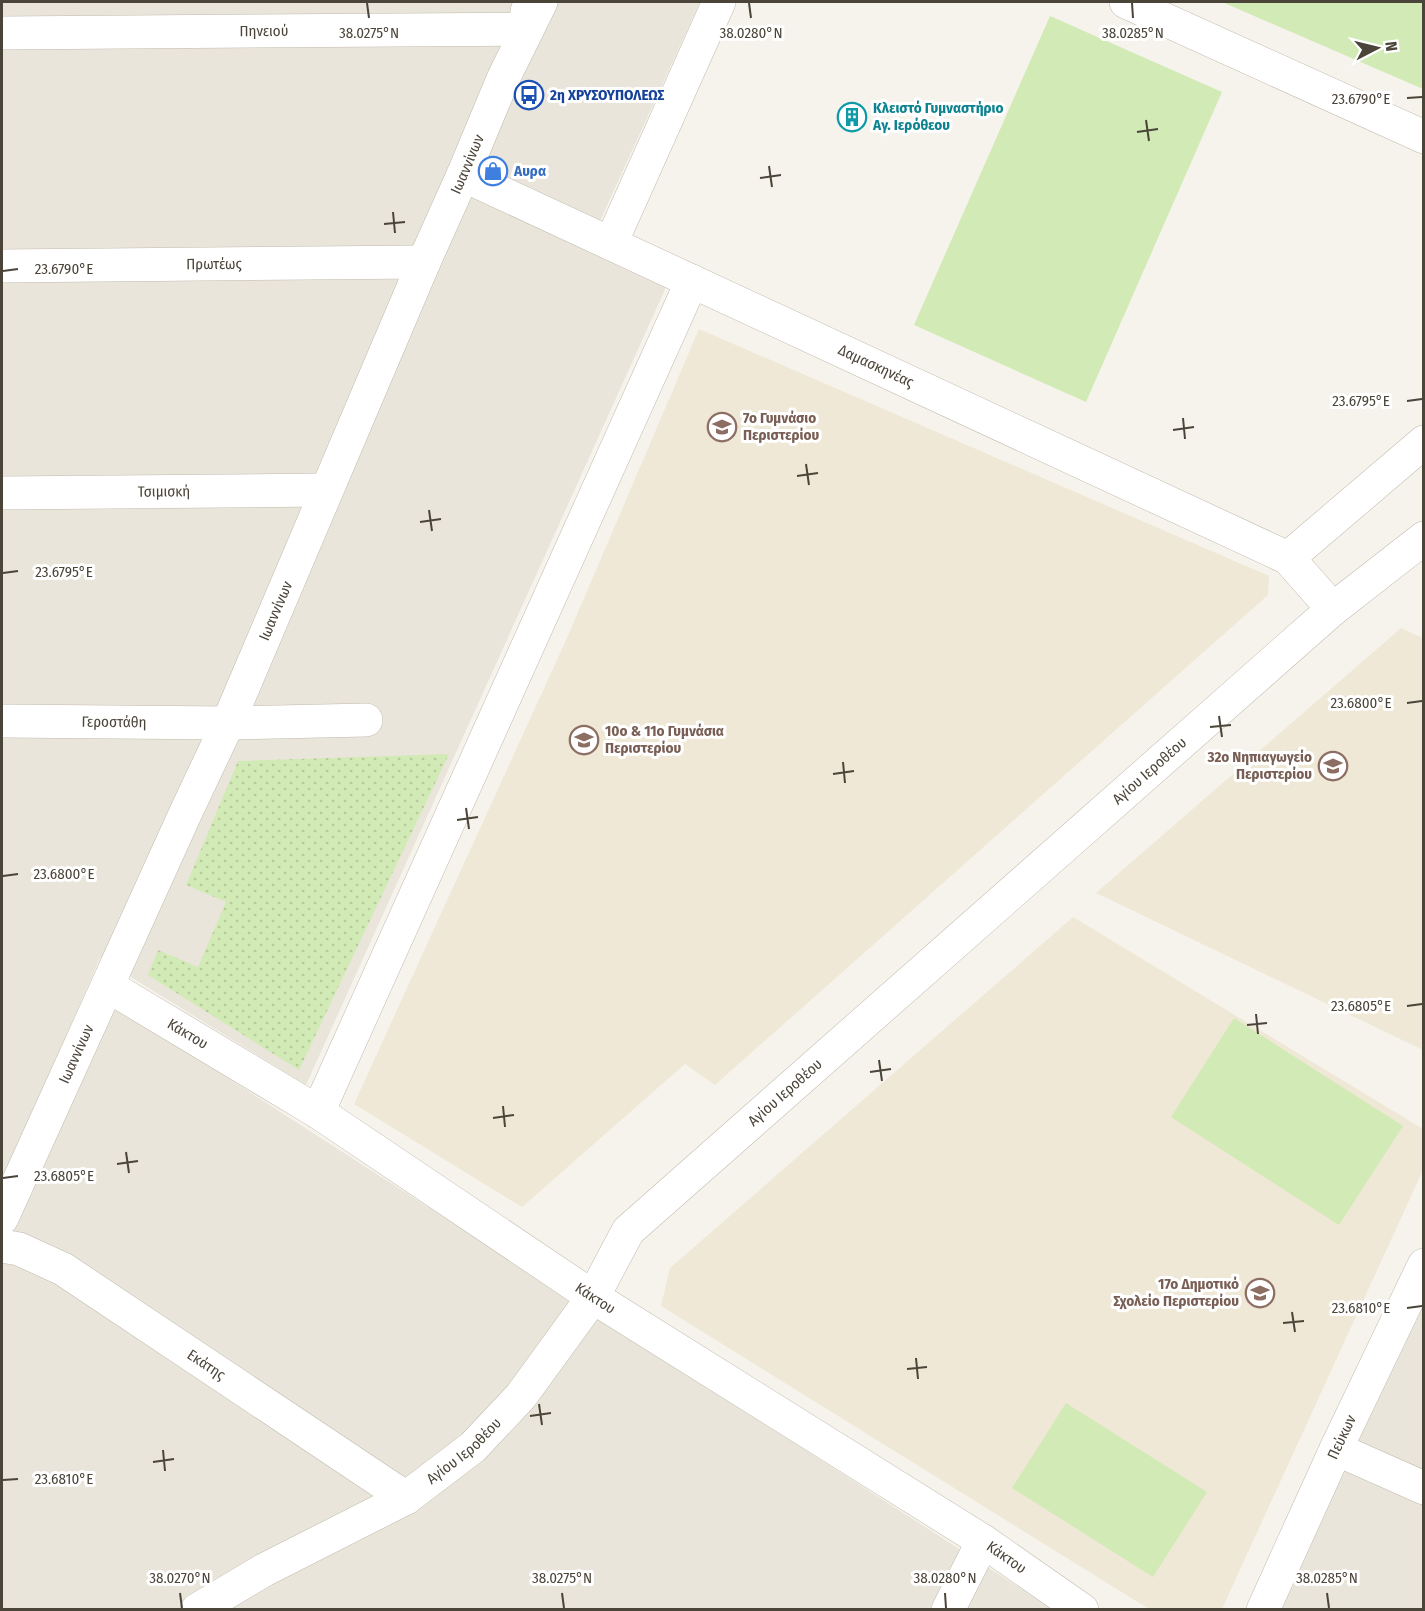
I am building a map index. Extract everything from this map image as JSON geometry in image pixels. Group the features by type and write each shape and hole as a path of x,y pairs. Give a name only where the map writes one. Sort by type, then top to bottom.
{"street":[{"path":"612,243 719,2"},
{"path":"1126,2 1424,137"},
{"name":"Πηνειού","path":"2,33 532,11"},
{"name":"Ιωαννίνων","path":"2,1218 228,723 532,11"},
{"name":"Δαμασκηνέας","path":"463,175 1288,558"},
{"name":"Πρωτέως","path":"2,266 424,261"},
{"path":"318,1112 692,281"},
{"path":"1333,609 1288,558 1419,455"},
{"name":"Τσιμισκή","path":"2,493 326,490"},
{"name":"Αγίου Ιεροθέου","path":"197,1610 264,1570 406,1498 472,1447 521,1396 593,1297 628,1231 1333,609 1424,538"},
{"name":"Γεροστάθη","path":"2,721 228,723 366,720"},
{"name":"Κάκτου","path":"108,986 318,1112 593,1297 983,1541 1082,1610"},
{"name":"Εκάτης","path":"2,1246 19,1249 63,1269 406,1498"},
{"name":"Πεύκων","path":"1263,1610 1424,1264"},
{"path":"1336,1449 1424,1488"},
{"path":"948,1610 983,1541"}],"shaded area":[{"path":"2,2 700,2 588,247 667,285 306,1085 100,958 2,1182"},
{"path":"699,329 1269,576 1268,595 715,1085 685,1064 522,1207 354,1104 567,638"},
{"name":"32ο Νηπιαγωγείο Περιστερίου","path":"1401,628 1423,638 1423,1050 1096,893"},
{"path":"1073,917 1423,1129 1423,1170 1222,1609 1149,1609 661,1306 670,1268"},
{"path":"113,1004 1052,1609 2,1610 2,1249"},
{"path":"1423,1276 1423,1609 1273,1610"}],"green space":[{"path":"1222,2 1423,2 1423,89"},
{"path":"1050,16 1222,92 1086,402 914,325"},
{"path":"449,754 299,1070 148,975 158,950 198,967 226,902 186,885 238,761"},
{"path":"1234,1018 1403,1126 1339,1225 1171,1117"},
{"path":"1066,1403 1207,1492 1153,1577 1012,1488"}],"place":[{"name":"2η ΧΡΥΣΟΥΠΟΛΕΩΣ","path":"529,95"},
{"name":"Κλειστό Γυμναστήριο Αγ. Ιερόθεου","path":"852,117"},
{"name":"Αυρα","path":"493,171"},
{"name":"7ο Γυμνάσιο Περιστερίου","path":"722,427"},
{"name":"10ο & 11ο Γυμνάσια Περιστερίου","path":"584,740"},
{"name":"32ο Νηπιαγωγείο Περιστερίου","path":"1333,766"},
{"name":"17ο Δημοτικό Σχολείο Περιστερίου","path":"1260,1293"}]}
